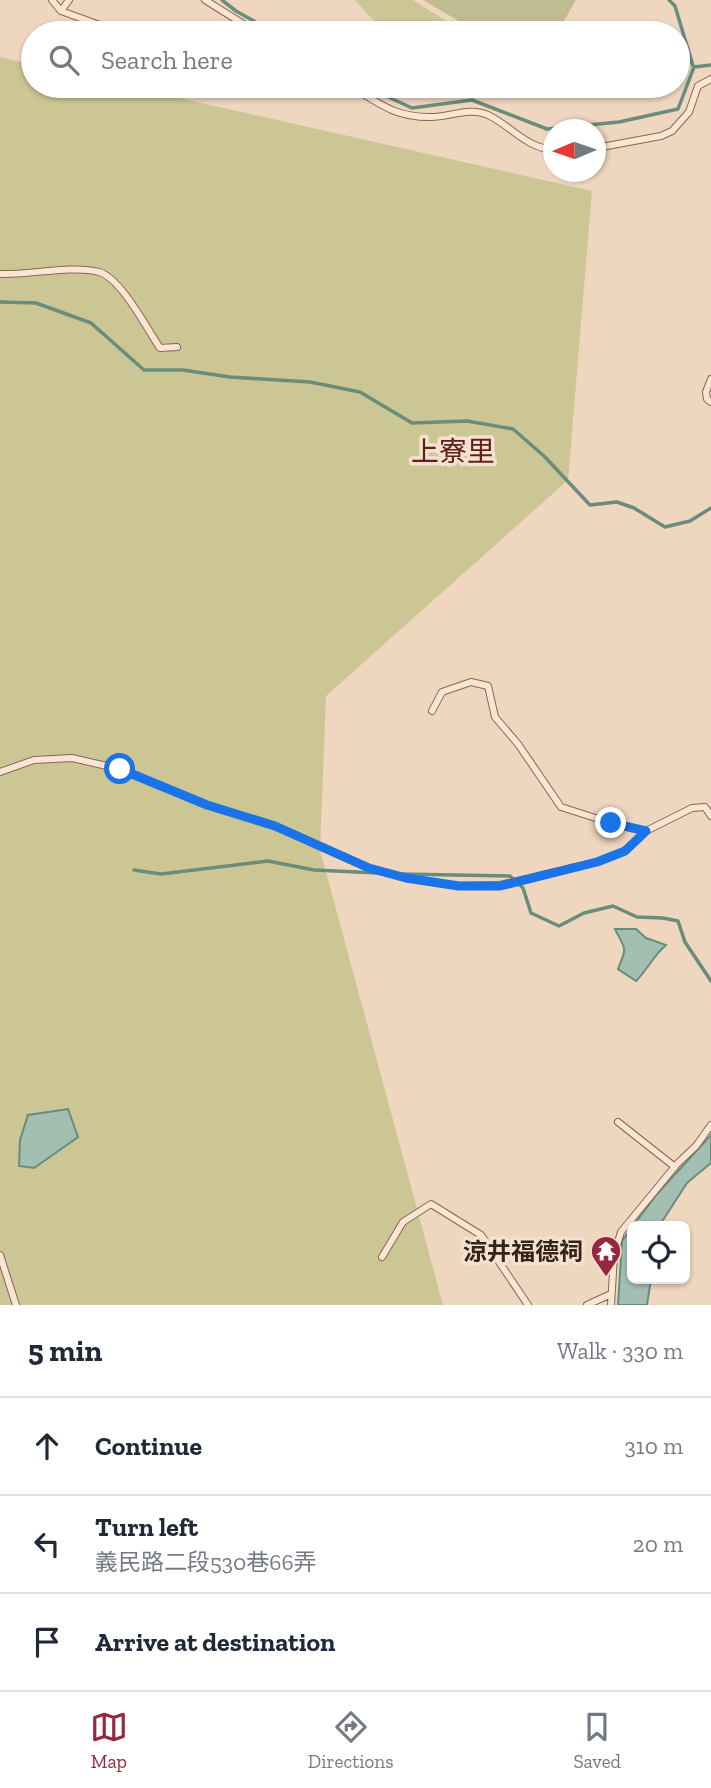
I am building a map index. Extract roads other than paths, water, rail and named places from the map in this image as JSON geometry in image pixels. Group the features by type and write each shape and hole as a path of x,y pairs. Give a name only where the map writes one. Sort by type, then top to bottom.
{"lane":[{"path":"52,0 61,11 89,21"},
{"path":"61,11 69,0"},
{"path":"205,0 239,21"},
{"path":"606,146 662,136 672,131 689,112 698,86 711,79"},
{"path":"371,98 398,114 432,118 464,111 486,114 543,149"},
{"path":"0,274 22,275 57,270 100,272 118,287 160,348 177,348"},
{"path":"711,379 705,392 711,402"},
{"path":"432,710 442,692 471,682 488,686 495,717 518,744 561,807 646,831"},
{"path":"0,772 34,760 72,758 120,769 207,805 275,826 369,868 406,878 459,886 500,886 597,862 625,851 646,831 692,808 705,807 711,816"},
{"path":"618,1122 675,1167"},
{"path":"611,1305 614,1255 621,1232 711,1125"},
{"path":"382,1257 403,1223 431,1204 481,1234 528,1305"},
{"path":"0,1255 16,1305"},
{"path":"587,1305 611,1294"}],"waterway":[{"path":"222,0 254,21"},
{"path":"669,0 675,6 680,21"},
{"path":"690,56 693,66"},
{"path":"690,78 694,67 711,65"},
{"path":"390,98 412,108 472,100 547,129 619,122 678,109 682,98"},
{"path":"0,302 36,303 91,323 144,370 183,370 230,377 310,382 360,392 412,423 467,421 513,429 544,456 590,505 617,502 634,508 665,527 690,521 711,508"},
{"path":"134,870 161,874 268,861 314,870 378,873"},
{"path":"400,874 510,876 523,888 531,913 559,926 584,913 613,906 637,917 678,921 685,942 711,981"}],"place":[{"name":"涼井福德祠","path":"606,1278"}],"district":[{"name":"上寮里","path":"453,451"}]}
